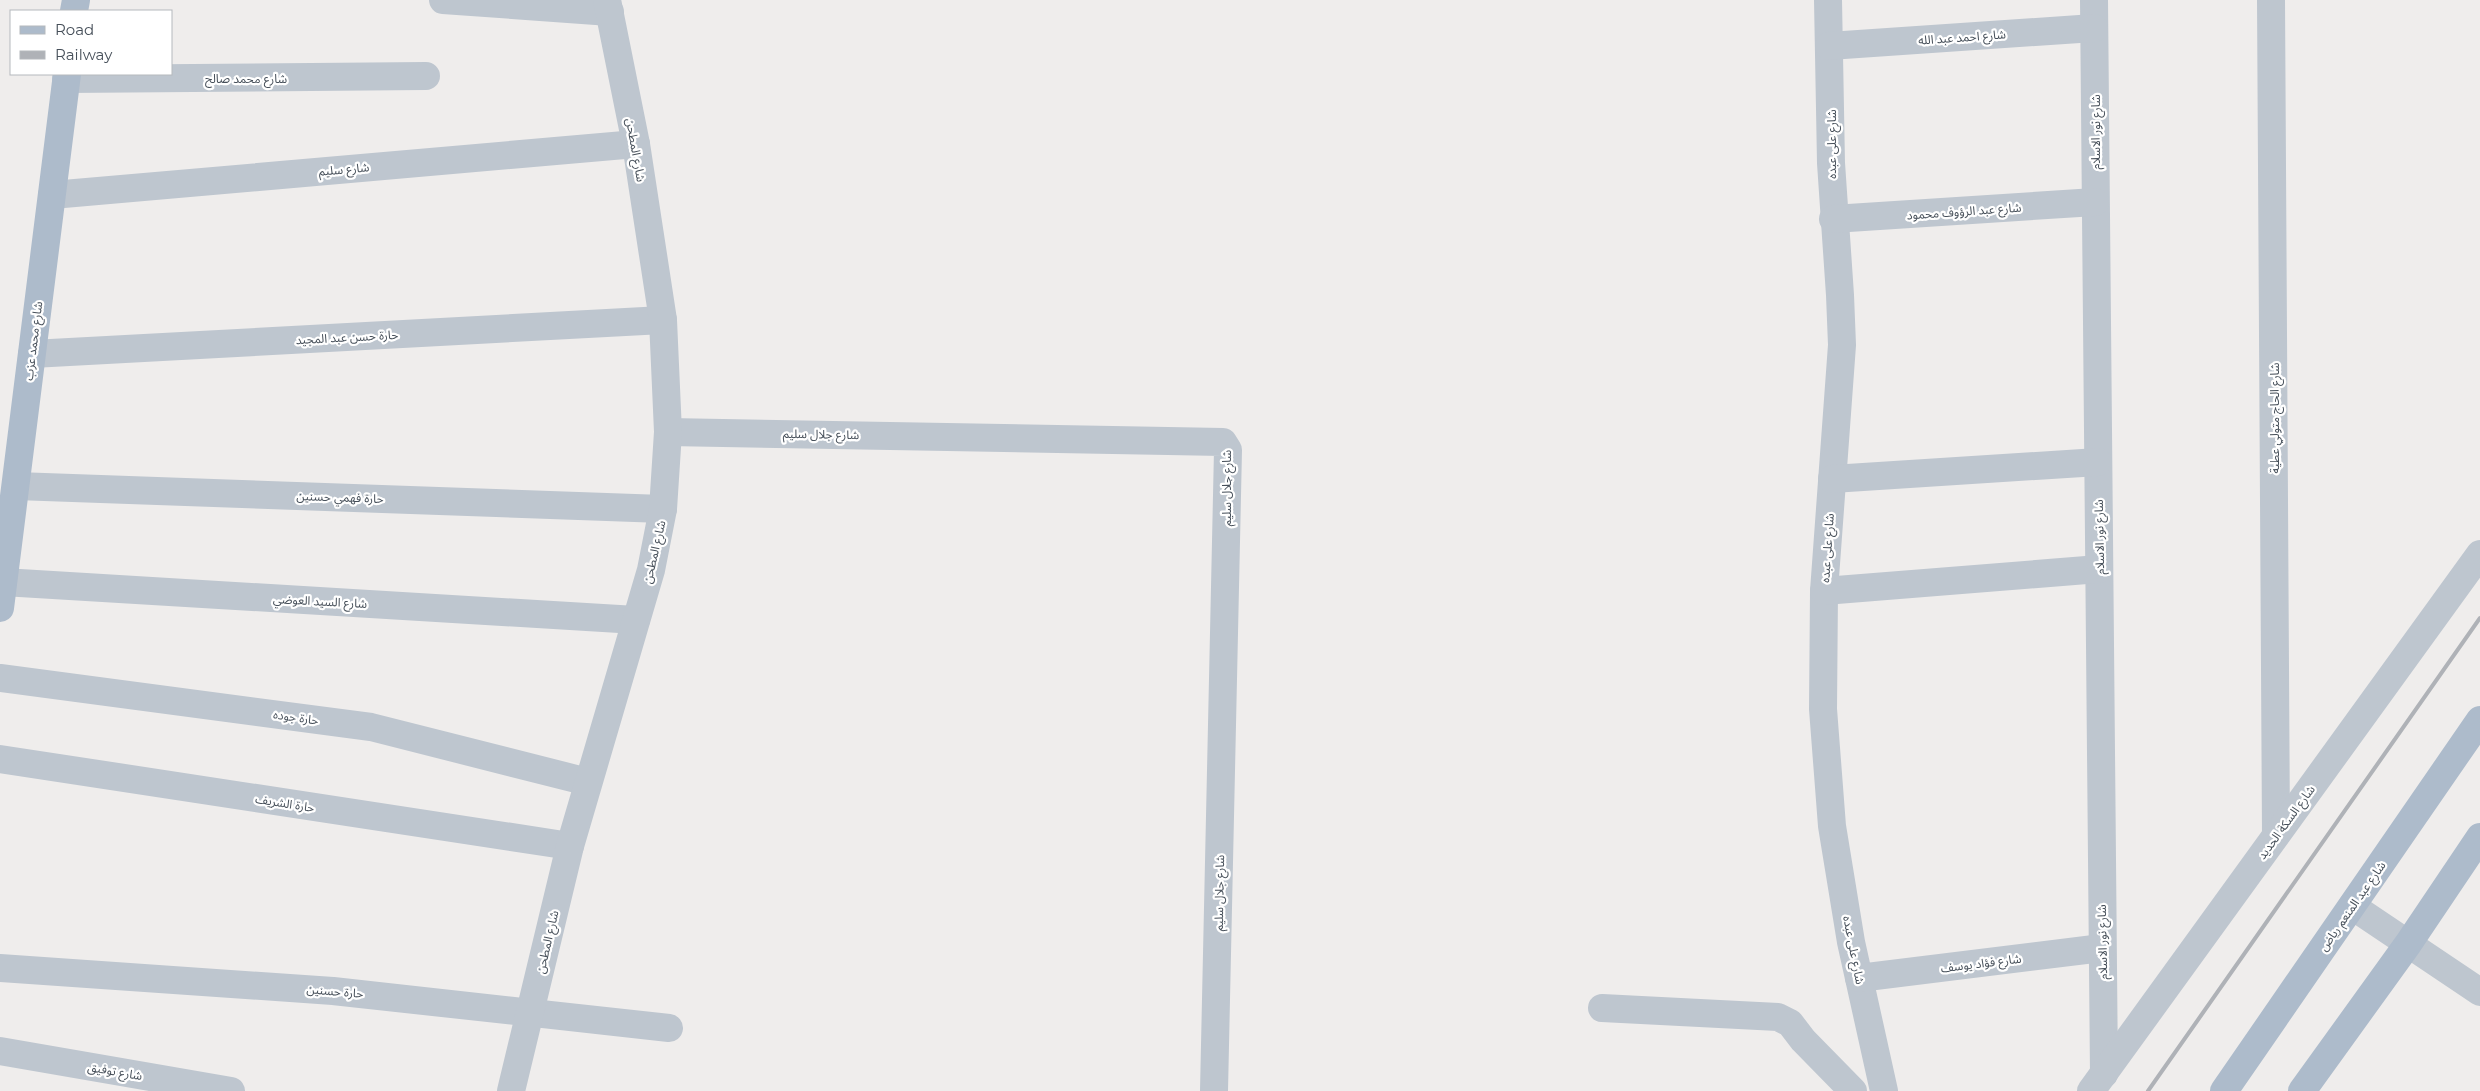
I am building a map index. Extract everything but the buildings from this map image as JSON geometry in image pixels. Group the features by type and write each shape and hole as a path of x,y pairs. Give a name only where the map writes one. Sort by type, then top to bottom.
{"main road":[{"name":"شارع محمد عزب","path":"0,608 66,76"},
{"name":"شارع عبد المنعم رياض","path":"2224,1091 2480,720"},
{"path":"2302,1091 2408,944 2480,837"}],"street":[{"path":"442,0 609,6"},
{"name":"شارع على عبده","path":"1828,0 1833,219 1840,295 1842,345 1824,591 1823,709 1832,826 1851,942 1884,1091"},
{"name":"شارع نور الاسلام","path":"2094,0 2102,948 2098,1082"},
{"name":"شارع الحاج متولي عطية","path":"2272,0 2276,835"},
{"name":"شارع المطحن","path":"511,1091 570,846 651,570 664,509 668,432 663,320 636,144 609,6"},
{"name":"شارع احمد عبد الله","path":"1830,46 2094,28"},
{"name":"شارع محمد صالح","path":"66,76 426,76"},
{"name":"شارع سليم","path":"52,195 636,144"},
{"name":"شارع عبد الرؤوف محمود","path":"1833,219 2095,202"},
{"name":"حارة حسن عبد المجيد","path":"32,354 663,320"},
{"name":"شارع جلال سليم","path":"668,432 1223,442 1226,444 1228,460 1214,1091"},
{"path":"1832,479 2098,462"},
{"name":"حارة فهمي حسنين","path":"16,486 664,509"},
{"name":"شارع السكة الحديد","path":"2098,1082 2480,554"},
{"path":"1824,591 2099,569"},
{"name":"شارع السيد العوضي","path":"3,582 636,620"},
{"name":"حارة جوده","path":"0,678 371,727 588,782"},
{"name":"حارة الشريف","path":"0,759 570,846"},
{"path":"2352,906 2480,992"},
{"name":"شارع فؤاد يوسف","path":"1859,978 2102,948"},
{"name":"حارة حسنين","path":"0,968 333,991 669,1028"},
{"path":"1602,1008 1778,1017 1790,1023 1803,1040 1853,1091"},
{"name":"شارع توفيق","path":"0,1051 161,1085 231,1091"}],"railway":[{"path":"2148,1091 2480,618"}]}
